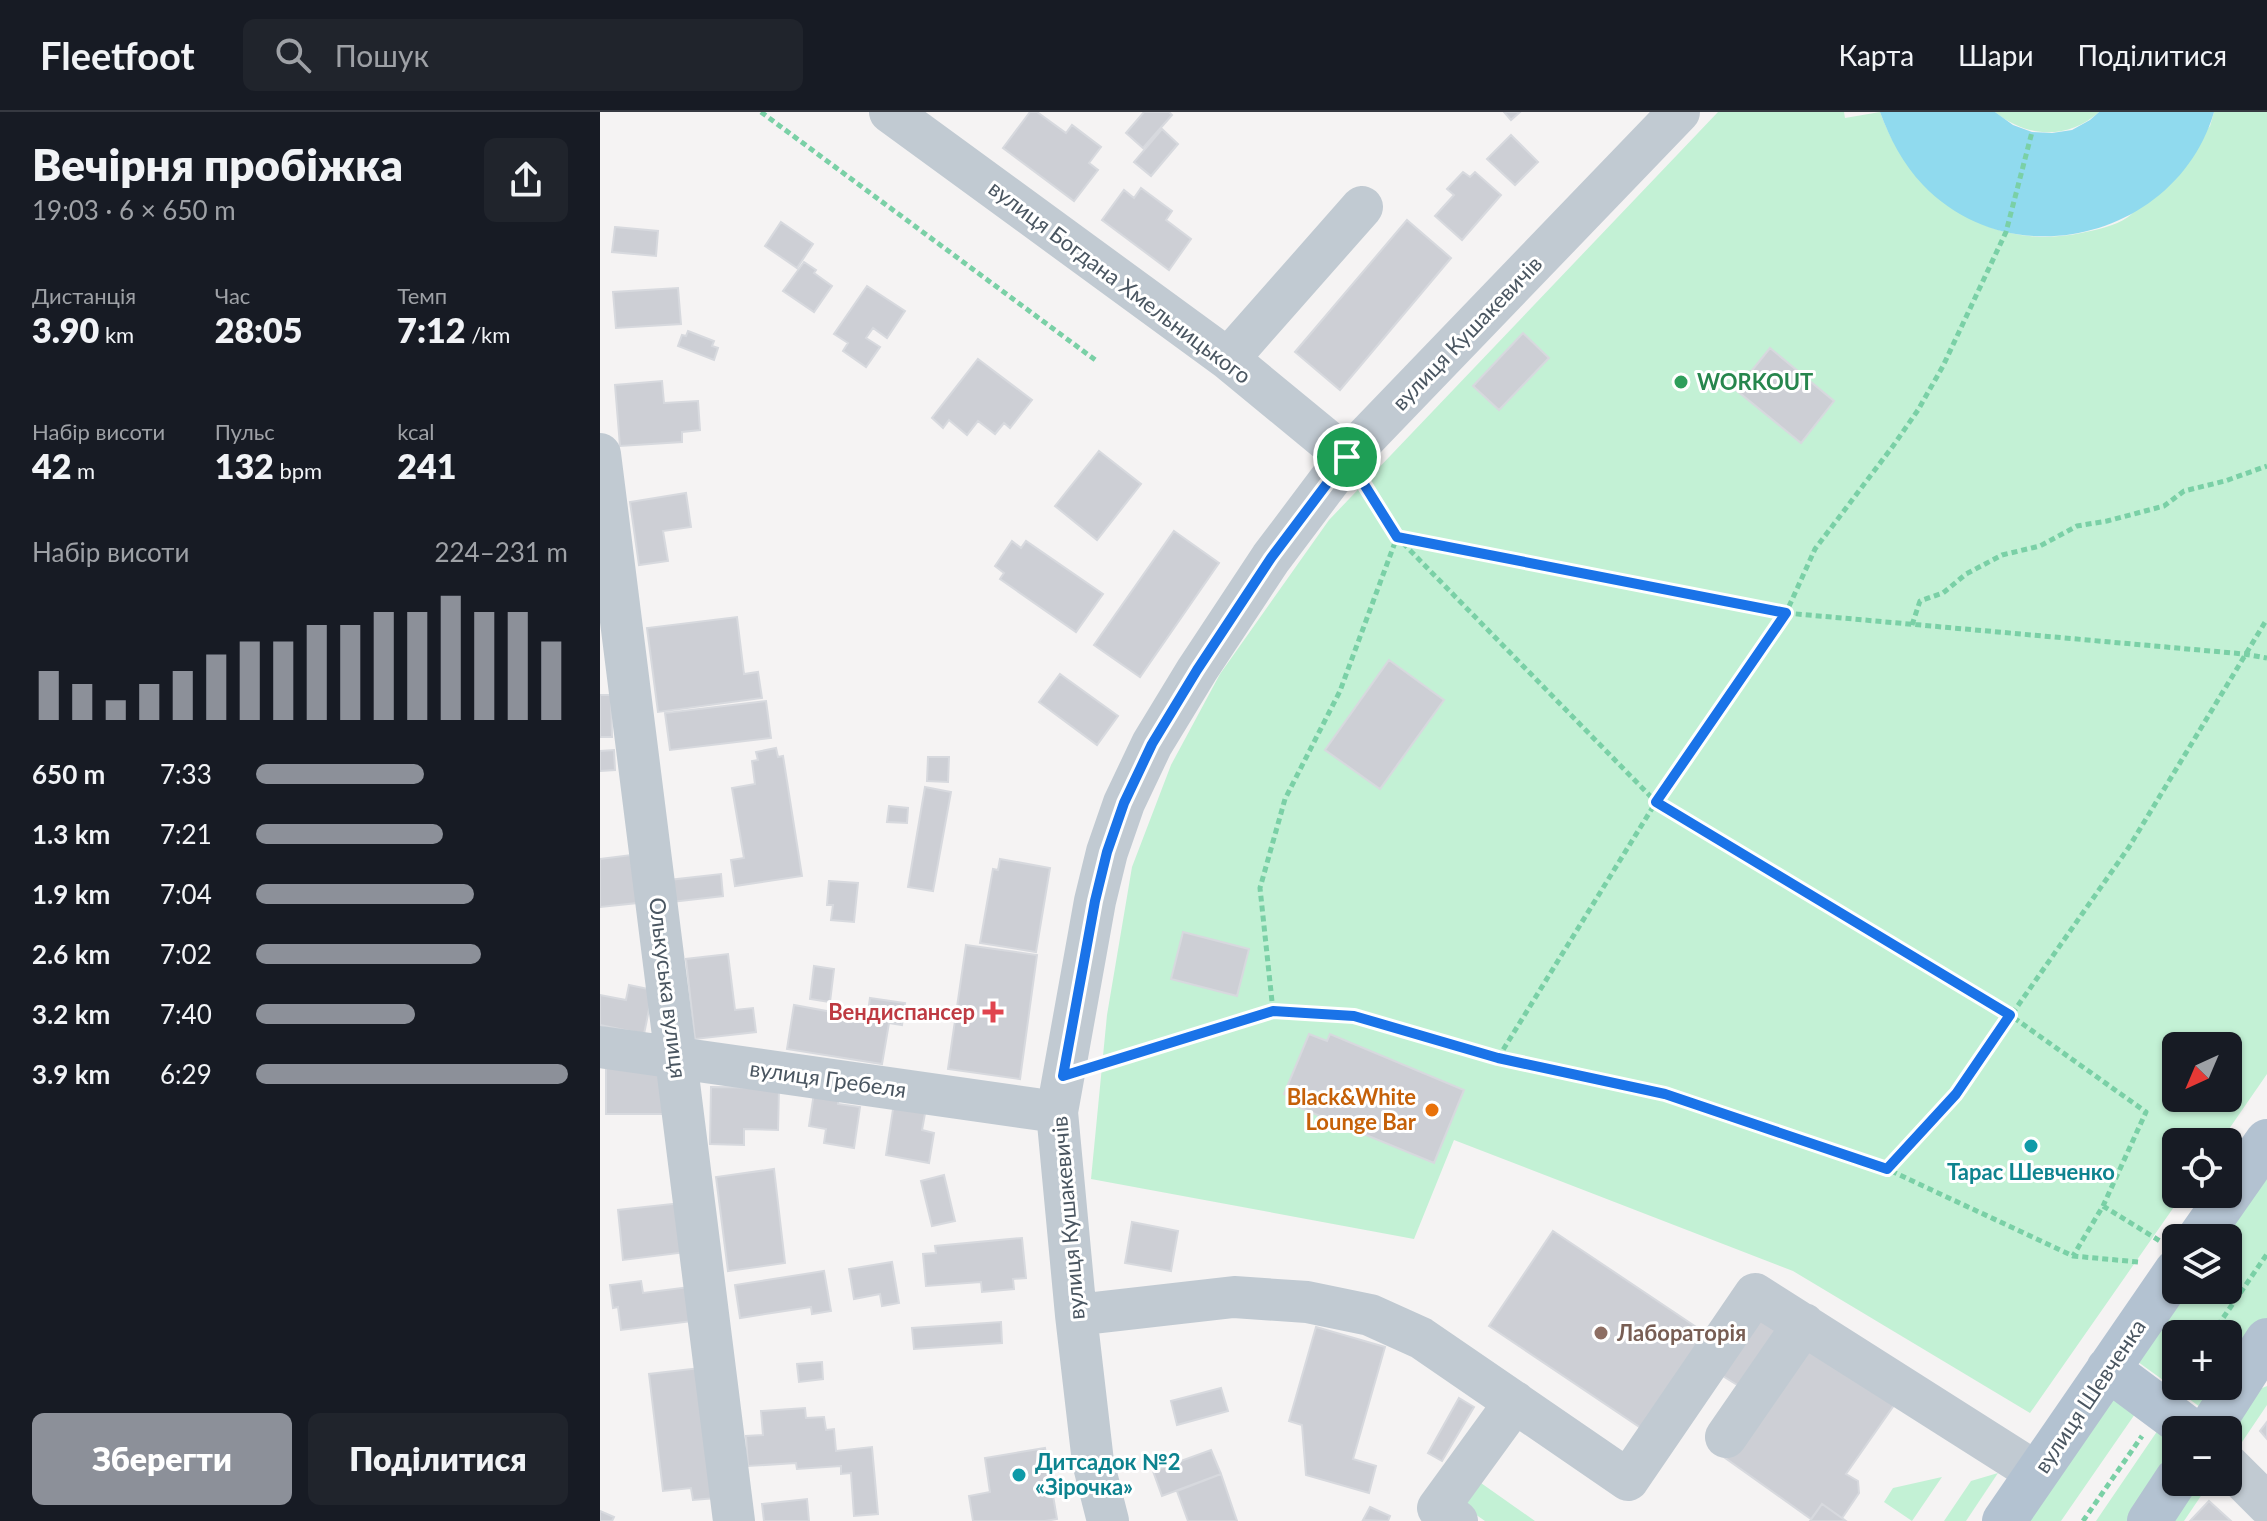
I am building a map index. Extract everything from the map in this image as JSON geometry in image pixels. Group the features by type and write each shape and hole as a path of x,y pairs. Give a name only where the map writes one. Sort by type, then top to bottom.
{"main road":[{"name":"вулиця Шевченка","path":"2196,1224 2267,1141"},
{"name":"вулиця Шевченка","path":"2004,1521 2108,1369 2162,1270"},
{"path":"2219,1416 2263,1353"},
{"path":"2108,1369 2171,1416"},
{"path":"2149,1521 2165,1496"}],"street":[{"name":"вулиця Богдана Хмельницького","path":"890,112 1228,359 1347,457"},
{"name":"вулиця Кушакевичів","path":"1108,1521 1093,1462 1076,1315 1060,1094 1095,901 1124,803 1152,744 1197,670 1271,558 1347,457 1679,112"},
{"path":"1228,359 1362,207"},
{"name":"Олькуська вулиця","path":"600,454 734,1521"},
{"name":"вулиця Гребеля","path":"600,1047 1060,1094"},
{"path":"1076,1315 1234,1297 1307,1302 1370,1315 1421,1338 1628,1480 1755,1294 2037,1473"},
{"path":"1726,1437 1804,1324"},
{"path":"1441,1517 1515,1402"},
{"path":"2242,1479 2267,1504"}],"path":[{"path":"761,112 1098,362"},
{"path":"1498,1058 1656,802 1786,613 1815,549 1893,446 1937,377 2006,232 2032,132"},
{"path":"1347,457 1397,537 1656,802 2010,1015 2146,1112 2103,1206 2073,1256"},
{"path":"1912,625 1920,601 1943,593 1966,574 2002,555 2040,546 2077,526 2164,506 2184,491 2267,466"},
{"path":"1397,537 1786,613 2267,658"},
{"path":"1273,1011 1260,888 1285,799 1340,691 1397,537"},
{"path":"1887,1169 1956,1094 2129,847 2267,619"},
{"path":"1060,1094 1273,1011 1354,1016 1498,1058 1665,1094 1887,1169 2073,1256 2162,1254"},
{"path":"2103,1206 2162,1248"},
{"path":"2222,1320 2267,1254"},
{"path":"2083,1521 2162,1433"}],"green space":[{"path":"1718,112 1844,112 1845,118 1880,112 1894,142 1912,169 1933,193 1958,212 2016,234 2048,237 2099,229 2128,217 2210,126 2214,112 2267,112 2267,1074 2242,1110 2242,1032 2162,1032 2162,1112 2241,1112 2230,1128 2162,1128 2162,1208 2173,1208 2030,1413 1793,1271 1454,1140 1414,1239 1091,1179 1107,1015 1132,867 1171,765 1220,674 1329,520"},
{"path":"1995,112 2099,112 2074,127 2047,132 2020,127"},
{"path":"2267,1167 2267,1324 2242,1360 2242,1320 2162,1320 2162,1379 2134,1359 2172,1304 2242,1304 2242,1224 2228,1224 2239,1208 2242,1208 2242,1203"},
{"path":"2267,1386 2267,1405 2242,1442 2242,1418 2260,1389"},
{"path":"2108,1395 2135,1414 2061,1521 2022,1521"},
{"path":"2190,1400 2215,1400 2207,1412"},
{"path":"2158,1430 2162,1433 2162,1486 2138,1521 2096,1521"},
{"path":"1998,1473 1966,1521 1944,1521 1971,1481"},
{"path":"1471,1476 1535,1521 1485,1521 1455,1500"},
{"path":"1942,1477 1912,1521 1884,1502 1893,1488"},
{"path":"2182,1496 2201,1496 2184,1521 2164,1521"}],"water":[{"path":"1880,112 1995,112 2013,125 2032,132 2052,133 2072,130 2099,112 2214,112 2195,155 2166,189 2130,215 2089,231 2046,236 2002,231 1960,214 1923,185 1909,169"}],"building":[{"path":"1030,112 1037,112 1066,133 1072,125 1101,147 1089,163 1098,170 1074,201 1003,148"},
{"path":"1144,112 1169,112 1172,115 1143,148 1126,133"},
{"path":"1504,112 1520,112 1511,120"},
{"path":"1162,129 1178,144 1151,176 1134,162"},
{"path":"1511,135 1538,162 1515,185 1487,159"},
{"path":"1463,172 1470,177 1475,172 1501,195 1462,240 1435,216 1454,195 1447,189"},
{"path":"1141,188 1172,211 1166,220 1191,239 1169,270 1102,220 1124,190 1134,198"},
{"path":"1407,220 1451,258 1340,390 1295,352"},
{"path":"781,222 813,244 797,268 765,246"},
{"path":"615,227 658,231 656,256 612,252"},
{"path":"804,262 832,286 814,312 783,291"},
{"path":"867,286 905,311 887,338 873,328 866,338 880,347 866,367 843,351 848,343 834,334"},
{"path":"678,288 681,324 616,328 613,292"},
{"path":"688,331 714,341 712,346 718,348 714,360 678,346 682,335 686,336"},
{"path":"1523,333 1549,358 1499,410 1473,386"},
{"path":"1770,348 1834,401 1801,443 1736,390"},
{"path":"978,359 1032,400 1010,428 1004,423 995,434 978,421 967,435 949,420 943,428 932,418"},
{"path":"662,381 664,403 698,401 700,430 682,432 682,442 620,446 615,385"},
{"path":"1099,451 1141,484 1097,540 1055,506"},
{"path":"686,493 691,527 663,531 668,561 639,565 630,502"},
{"path":"1174,531 1219,563 1140,677 1094,645"},
{"path":"1012,541 1021,548 1026,541 1103,594 1076,632 1000,579 1004,573 995,566"},
{"path":"737,617 744,674 758,672 762,698 658,712 647,628"},
{"path":"1389,660 1444,700 1380,789 1325,750"},
{"path":"1060,674 1118,716 1097,745 1039,702"},
{"path":"600,695 611,695 612,737 600,737"},
{"path":"766,701 771,738 670,750 665,713"},
{"path":"776,748 778,757 783,756 802,876 735,886 731,860 744,858 732,788 755,784 752,761 758,760 756,752"},
{"path":"614,750 615,770 600,771 600,751"},
{"path":"928,757 949,757 948,782 927,781"},
{"path":"925,787 951,792 933,891 908,887"},
{"path":"889,806 908,808 907,823 887,822"},
{"path":"631,855 637,903 600,907 600,859"},
{"path":"1000,859 1050,868 1036,952 980,943 993,869 998,870"},
{"path":"721,874 723,896 672,902 669,880"},
{"path":"829,881 858,883 854,922 831,920 833,905 827,905"},
{"path":"1183,932 1249,949 1237,996 1171,979"},
{"name":"Вендиспансер","path":"966,945 1037,955 1020,1079 948,1069"},
{"path":"728,954 735,1010 753,1008 756,1032 695,1039 686,959"},
{"path":"814,966 834,969 830,1002 810,999"},
{"path":"629,985 653,990 644,1034 600,1025 600,995 626,1000"},
{"path":"870,998 905,1003 902,1025 889,1023 882,1064 787,1049 794,1005 832,1012 833,1006 868,1012"},
{"path":"1309,1034 1327,1041 1330,1034 1464,1090 1434,1163 1298,1107 1301,1101 1284,1094"},
{"path":"606,1067 664,1067 664,1114 606,1114"},
{"path":"711,1087 779,1088 778,1130 744,1129 744,1145 710,1144"},
{"path":"814,1093 839,1097 838,1104 860,1107 854,1148 824,1143 826,1129 809,1126"},
{"path":"894,1103 926,1108 922,1130 934,1133 929,1163 886,1155"},
{"path":"774,1169 785,1263 728,1271 716,1177"},
{"path":"944,1175 955,1221 932,1226 921,1181"},
{"path":"681,1203 687,1252 623,1260 618,1210"},
{"path":"1132,1222 1178,1231 1171,1271 1125,1263"},
{"name":"Лабораторія","path":"1553,1231 1714,1339 1650,1434 1489,1326"},
{"path":"1022,1238 1026,1278 1013,1279 1014,1289 982,1292 981,1282 926,1286 923,1254 936,1253 935,1246"},
{"path":"892,1262 899,1303 882,1306 880,1294 854,1299 849,1269"},
{"path":"824,1271 831,1311 812,1314 811,1307 740,1318 735,1285"},
{"path":"641,1281 643,1293 689,1287 693,1321 621,1330 618,1307 613,1308 610,1285"},
{"path":"1762,1308 1786,1323 1742,1388 1718,1373"},
{"path":"1001,1322 1002,1343 914,1349 912,1328"},
{"path":"1316,1327 1385,1347 1353,1459 1376,1466 1369,1493 1306,1475 1302,1425 1289,1421"},
{"path":"1804,1336 1897,1401 1846,1474 1858,1481 1859,1493 1842,1518 1822,1504 1811,1519 1721,1455"},
{"path":"822,1362 823,1379 799,1382 797,1364"},
{"path":"700,1368 716,1498 693,1500 691,1488 663,1491 649,1374"},
{"path":"1221,1388 1228,1411 1177,1425 1171,1401"},
{"path":"1459,1398 1474,1407 1442,1461 1428,1453"},
{"path":"805,1408 806,1418 824,1417 826,1430 834,1429 836,1451 872,1447 878,1514 854,1516 851,1473 841,1474 841,1466 797,1469 796,1463 748,1466 746,1436 763,1435 761,1411"},
{"path":"2267,1422 2267,1439 2260,1431"},
{"name":"Дитсадок №2 «Зірочка»","path":"1045,1448 1057,1519 973,1521 969,1496 990,1492 985,1458"},
{"path":"1211,1450 1221,1474 1162,1496 1153,1471"},
{"path":"1221,1474 1237,1521 1188,1521 1177,1491"},
{"path":"807,1499 809,1521 764,1521 762,1504"},
{"path":"2209,1501 2231,1521 2190,1521"},
{"path":"1822,1504 1842,1518 1846,1521 1810,1521"},
{"path":"1370,1507 1390,1516 1388,1521 1363,1520"},
{"path":"600,1511 614,1517 612,1521 600,1521"}],"place":[{"name":"WORKOUT","path":"1681,382"},
{"name":"Вендиспансер","path":"993,1012"},
{"name":"Black&White Lounge Bar","path":"1432,1110"},
{"name":"Тарас Шевченко","path":"2031,1146"},
{"name":"Лабораторія","path":"1601,1333"},
{"name":"Дитсадок №2 «Зірочка»","path":"1019,1475"}],"route":[{"path":"1347,457 1397,537 1786,613 1656,802 2010,1015 1956,1094 1887,1169 1665,1094 1498,1058 1354,1016 1273,1011 1063,1076 1095,901 1124,803 1152,744 1197,670 1271,558 1347,457"}]}
